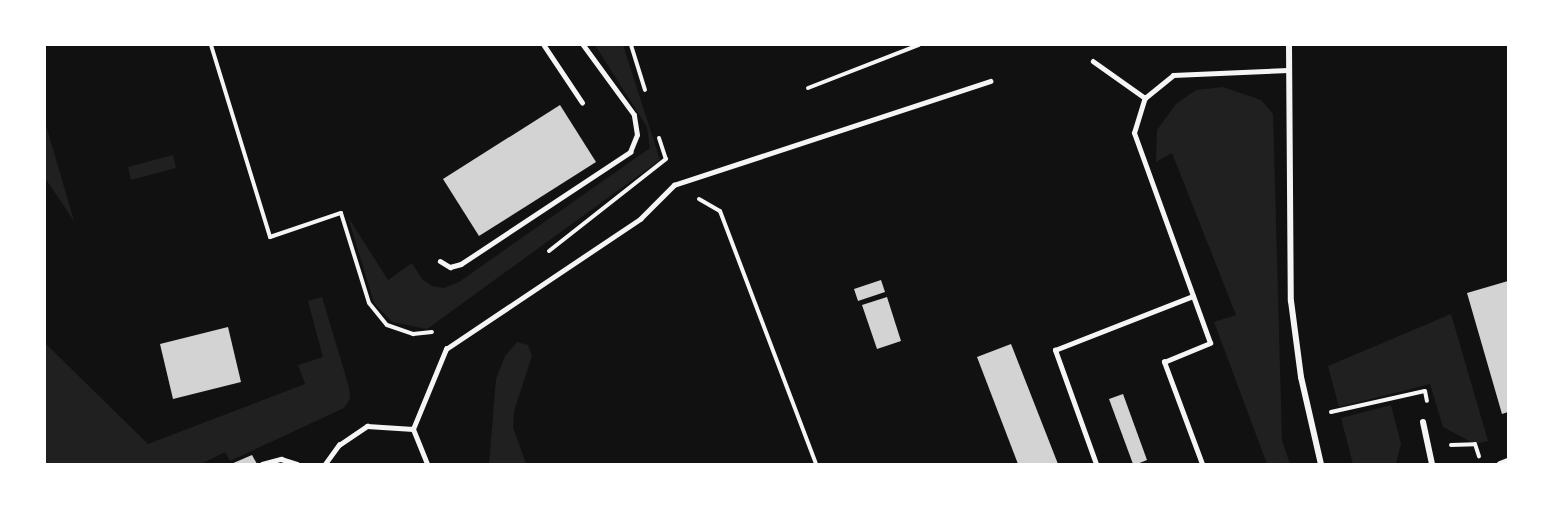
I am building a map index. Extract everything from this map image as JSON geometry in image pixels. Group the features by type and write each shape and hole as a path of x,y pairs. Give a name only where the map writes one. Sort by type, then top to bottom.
{"street":[{"path":"1289,45 1291,301 1301,377 1321,464"},
{"path":"1423,422 1431,464"},
{"path":"1500,464 1508,461"}],"lane":[{"path":"544,45 582,102"},
{"path":"440,261 450,267 460,264 630,152 637,135 634,115 583,45"},
{"path":"1093,61 1145,98"},
{"path":"1202,464 1164,362 1210,343 1134,133 1145,98 1173,75 1288,70"},
{"path":"427,464 413,429 446,349 640,219 674,185 990,81"},
{"path":"1096,464 1054,350 1194,296"},
{"path":"325,464 339,445 367,426 413,429"},
{"path":"262,464 281,459 297,464"}],"path":[{"path":"211,45 270,237 341,213 369,303 387,325 413,334 436,331"},
{"path":"808,88 919,45"},
{"path":"546,254 666,159"},
{"path":"674,185 720,211 816,464"}],"shaded area":[{"path":"595,45 623,45 660,160 427,329 392,322 374,303 348,217 388,280 412,263 422,279 432,286 444,288 459,282 650,148 647,127"},
{"path":"1223,87 1261,100 1273,114 1282,441 1290,464 1267,464 1214,322 1236,315 1172,153 1156,162 1157,130 1176,104 1196,90"},
{"path":"45,122 74,221 45,178"},
{"path":"173,155 176,168 131,180 128,167"},
{"path":"322,297 349,387 350,399 344,408 230,461 225,452 201,464 45,464 45,343 148,444 305,384 298,365 323,357 308,301"},
{"path":"1451,314 1488,441 1475,444 1443,427 1430,384 1339,407 1328,366"},
{"path":"517,342 528,345 532,356 514,411 513,427 526,464 489,464 496,379 505,356"},
{"path":"1391,405 1401,444 1396,463 1353,464 1341,418"}],"building":[{"path":"560,105 596,162 479,236 443,179"},
{"path":"881,280 885,292 858,301 854,289"},
{"path":"1508,281 1508,412 1502,414 1467,293"},
{"path":"887,297 901,341 877,349 862,305"},
{"path":"228,327 241,382 173,399 160,344"},
{"path":"1011,344 1058,464 1018,464 977,357"},
{"path":"1123,394 1147,460 1137,464 1133,464 1109,399"},
{"path":"252,455 257,464 231,464"}]}
